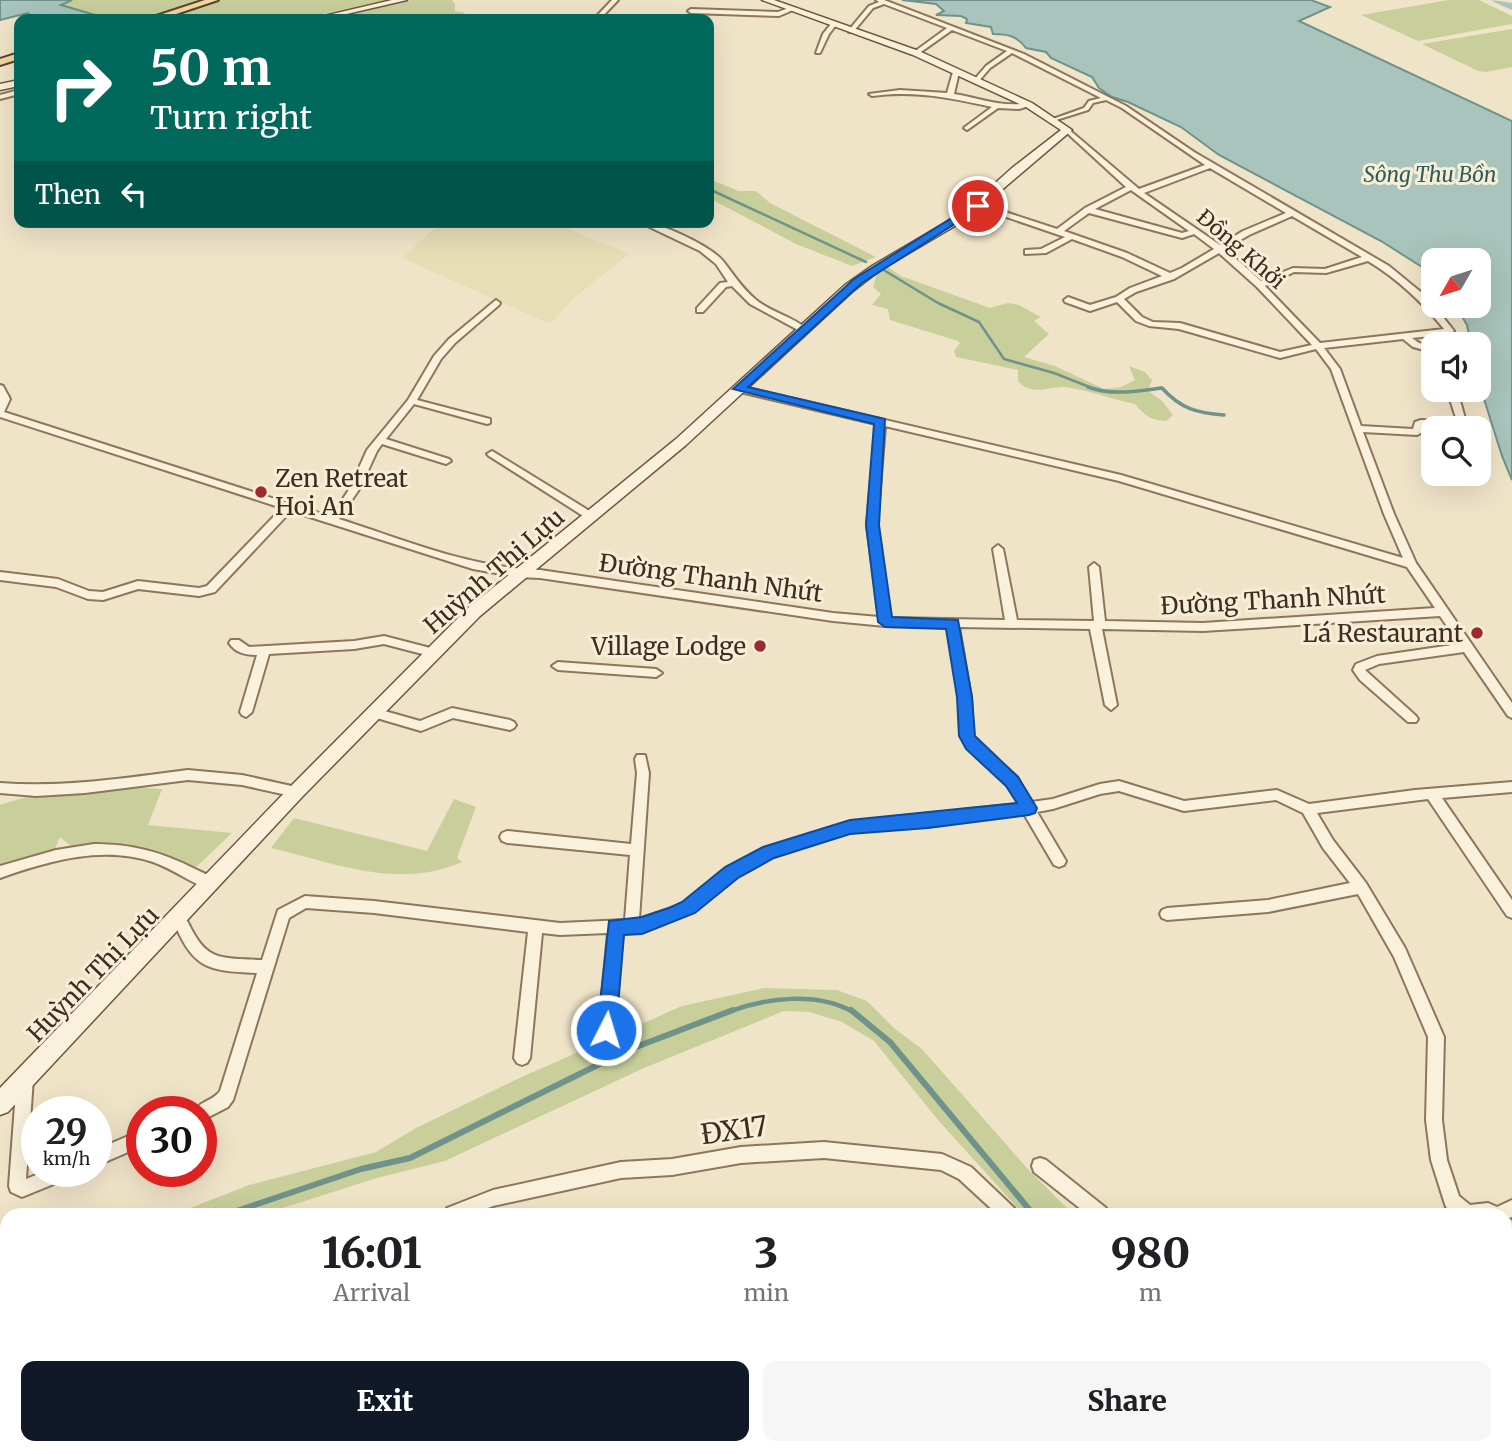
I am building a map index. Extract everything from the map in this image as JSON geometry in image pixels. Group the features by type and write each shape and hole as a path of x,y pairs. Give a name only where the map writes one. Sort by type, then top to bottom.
{"main road":[{"path":"170,14 218,1"},
{"path":"183,14 218,1"}],"street":[{"path":"337,14 403,0"},
{"path":"602,14 615,0"},
{"name":"Đồng Khởi","path":"766,0 779,2 833,25 916,53 1029,105 1061,125 1135,189 1220,249 1260,285 1318,346 1335,369 1389,514 1411,564 1512,713"},
{"path":"851,31 871,7 881,1 1012,51 1107,98 1212,165 1402,279 1425,300 1450,331 1318,346 1280,355 1180,326 1152,324 1139,319 1119,299"},
{"path":"722,11 726,4"},
{"path":"691,12 779,14 791,9"},
{"path":"818,52 833,25"},
{"path":"916,53 952,27"},
{"path":"976,81 988,67 1012,51"},
{"path":"950,94 956,72"},
{"path":"872,94 950,94 998,106 1016,108 1029,105"},
{"path":"1061,125 1086,109 1091,102 1107,98"},
{"path":"967,128 998,106"},
{"name":"Huỳnh Thị Lựu","path":"0,1104 296,792 482,605 592,517 869,273 978,206 1061,125"},
{"path":"1057,233 1088,210 1135,189 1158,186 1185,173 1212,165"},
{"path":"978,206 1139,259 1171,276"},
{"path":"1088,210 1182,236 1196,231"},
{"path":"1068,300 1092,308 1119,299 1133,290 1171,276 1246,233 1292,213"},
{"path":"656,228 703,249 719,262 734,283 763,309 803,329"},
{"path":"1028,252 1043,251 1070,237"},
{"path":"1260,285 1293,270 1326,271 1368,258"},
{"path":"700,310 723,285 734,283"},
{"path":"333,521 355,488 369,457 412,401 444,349 496,303"},
{"path":"1403,335 1421,346"},
{"path":"0,388 5,399 0,413"},
{"path":"739,389 1121,478 1411,564"},
{"path":"412,401 487,421"},
{"name":"Đường Thanh Nhứt","path":"0,413 288,508 517,575 540,574 833,617 885,622 1203,627 1441,612"},
{"path":"881,422 873,525 885,622"},
{"path":"1357,429 1417,432 1418,424 1421,423"},
{"path":"380,440 446,461"},
{"path":"492,454 592,517"},
{"path":"0,576 58,583 88,595 103,596 138,585 199,592 211,589 288,508"},
{"path":"998,549 1012,625"},
{"path":"1094,567 1097,626 1111,705"},
{"path":"953,624 965,697 967,736 972,745 1012,781 1059,861"},
{"path":"235,643 247,651 384,640 434,653"},
{"path":"1412,719 1364,677 1360,667 1377,660 1467,648"},
{"path":"246,712 264,650"},
{"path":"558,666 656,673"},
{"path":"374,713 421,726 452,713 510,725"},
{"path":"606,1030 637,850 643,773 641,759"},
{"path":"0,788 36,791 85,788 188,775 242,780 296,792"},
{"path":"217,1105 227,1095 283,914 305,902 374,907 560,929 623,927 642,925 688,908 732,873 769,853 850,827 928,821 1029,808 1119,786 1184,806 1277,794 1308,809 1512,787"},
{"path":"1432,794 1512,912"},
{"path":"1308,809 1328,844 1361,887 1400,954 1436,1037 1434,1120 1439,1160 1452,1201 1461,1208"},
{"path":"507,837 637,850"},
{"path":"0,872 70,852 125,851 154,857 211,884"},
{"path":"1167,914 1268,906 1361,887"},
{"path":"179,918 188,944 201,957 219,965 267,967"},
{"path":"522,1058 536,926"},
{"path":"24,1096 26,1077"},
{"path":"21,1137 17,1185 22,1189 27,1187"},
{"name":"ĐX17","path":"468,1208 493,1198 621,1170 671,1167 741,1155 824,1150 942,1162 965,1173 1002,1208"},
{"path":"1040,1166 1092,1208"}],"shaded area":[{"path":"438,228 565,228 629,254 574,298 550,324 402,258"}],"green space":[{"path":"72,0 386,0 323,14 92,14 61,5"},
{"path":"412,0 452,0 455,11 466,13 461,14 346,14"},
{"path":"1449,0 1479,0 1512,16 1512,24 1418,41 1361,15"},
{"path":"1512,29 1512,67 1486,72 1478,71 1422,44"},
{"path":"714,181 739,191 756,191 770,203 876,257 852,266 796,244 714,201"},
{"path":"888,267 901,276 990,308 1008,303 1019,305 1041,317 1034,321 1049,334 1024,357 1055,366 1104,389 1121,387 1135,380 1129,366 1145,372 1152,380 1148,391 1162,401 1173,415 1166,421 1156,420 1135,404 1074,388 1029,389 1018,381 1018,370 956,357 954,351 960,343 958,341 890,320 888,309 872,305 881,294 873,287 877,273"},
{"path":"141,782 146,788 162,789 148,825 232,833 188,875 113,849 73,848 60,837 54,851 0,873 0,805 52,793"},
{"path":"454,799 476,807 457,858 462,862 438,870 414,874 366,871 271,848 294,818 427,851"},
{"path":"764,988 837,990 867,1001 895,1029 922,1049 1028,1169 1067,1208 1018,1208 938,1120 874,1041 842,1022 809,1012 784,1011 644,1068 445,1161 377,1178 283,1208 190,1208 249,1185 376,1152 416,1128 515,1080 682,1006"}],"water":[{"path":"0,0 72,0 61,5 92,14 28,13 14,14 14,16 0,20"},
{"name":"Sông Thu Bồn","path":"902,0 1311,0 1330,7 1299,21 1512,121 1512,480 1485,402 1491,402 1491,332 1468,332 1463,318 1491,318 1491,248 1421,248 1421,266 1381,241 1219,155 1181,127 1112,97 1099,88 1092,77 1051,58 1046,52 1026,48 1012,36 993,34 991,27 966,23 967,19 961,16 936,15 944,11 936,4"}],"waterway":[{"path":"1498,0 1512,7"},
{"path":"714,191 866,262"},
{"path":"882,269 938,303 979,322 1004,359 1054,373 1092,388"},
{"path":"1088,387 1115,392 1162,388"},
{"path":"1162,388 1190,409 1224,415"},
{"path":"728,1012 758,1003 791,999 823,1001 853,1012"},
{"path":"246,1208 361,1169 410,1158 628,1050 733,1010"},
{"path":"851,1010 890,1042 1028,1208"}],"place":[{"name":"Zen Retreat Hoi An","path":"261,492"},
{"name":"Lá Restaurant","path":"1477,633"},
{"name":"Village Lodge","path":"760,646"}],"route":[{"path":"606,1030 616,927 642,925 674,914 688,908 732,873 769,853 850,827 928,821 1029,808 1012,781 972,745 967,736 965,697 953,624 885,622 873,536 881,422 739,389 858,281 978,206"}]}
